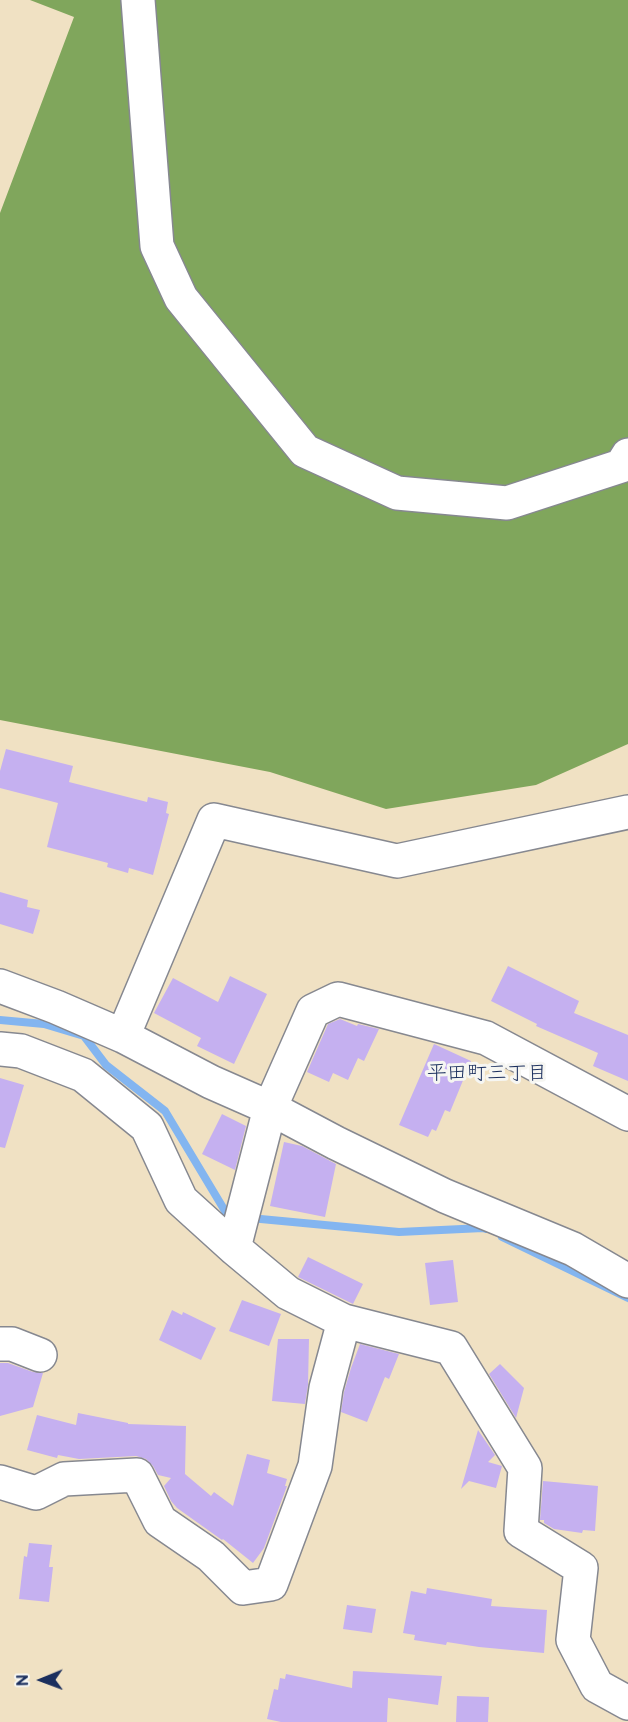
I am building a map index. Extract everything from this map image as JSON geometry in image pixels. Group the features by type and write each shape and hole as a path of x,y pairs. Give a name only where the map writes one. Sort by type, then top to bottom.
{"street":[{"path":"138,0 157,246 181,298 305,451 397,493 507,503 621,466 628,455"},
{"path":"123,1036 214,820 397,861 628,812"},
{"path":"0,986 57,1007 123,1036 211,1082 270,1108 445,1196 573,1249 628,1281"},
{"path":"239,1228 270,1108 313,1011 338,999 486,1038 627,1112"},
{"path":"0,1049 21,1051 83,1075 147,1127 182,1200 239,1228 288,1293 344,1321 451,1348 525,1468 521,1530 581,1568 573,1640 597,1686 628,1703"},
{"path":"0,1482 36,1493 64,1479 137,1475 160,1521 211,1556 243,1588 271,1584 315,1466 326,1388 344,1321"},
{"path":"0,1344 12,1344 40,1355"}],"green space":[{"path":"30,0 628,0 628,744 536,785 386,809 270,772 0,720 0,213 74,17"}],"building":[{"path":"6,749 73,766 69,782 147,802 148,797 168,802 166,813 169,814 153,875 129,868 128,873 107,867 108,863 47,847 58,803 0,788 0,771"},
{"path":"0,892 28,900 27,907 40,910 33,934 0,924"},
{"path":"508,966 579,1001 574,1013 628,1035 628,1081 593,1066 598,1053 536,1026 537,1024 491,1001"},
{"path":"230,976 267,994 234,1064 197,1046 201,1038 154,1013 173,978 218,1002"},
{"path":"340,1019 357,1026 358,1024 379,1029 364,1061 358,1058 348,1080 333,1073 329,1082 307,1072 328,1024"},
{"path":"434,1044 471,1061 450,1112 445,1110 436,1131 432,1129 428,1137 399,1125"},
{"path":"0,1078 24,1085 5,1148 0,1147"},
{"path":"222,1114 246,1126 235,1170 202,1154"},
{"path":"284,1142 302,1146 336,1164 325,1217 270,1206"},
{"path":"308,1257 363,1284 353,1304 298,1277"},
{"path":"453,1260 458,1302 430,1305 425,1263"},
{"path":"242,1300 281,1314 269,1346 229,1331"},
{"path":"172,1310 182,1315 183,1312 216,1328 201,1360 159,1340"},
{"path":"278,1339 309,1339 308,1385 305,1404 272,1401"},
{"path":"360,1344 399,1354 389,1379 385,1377 367,1422 341,1412 344,1392"},
{"path":"0,1363 8,1363 43,1373 33,1407 0,1416"},
{"path":"500,1364 524,1388 516,1418 489,1374"},
{"path":"78,1413 128,1424 186,1426 185,1474 211,1496 214,1492 233,1506 247,1454 270,1460 267,1473 287,1479 285,1486 287,1486 264,1548 253,1563 223,1539 177,1508 164,1486 171,1478 158,1475 146,1459 136,1456 79,1459 58,1455 57,1458 27,1450 37,1415 76,1425"},
{"path":"478,1430 495,1455 488,1462 502,1466 496,1488 469,1481 461,1489"},
{"path":"543,1481 598,1486 595,1531 583,1530 582,1533 554,1529 544,1523 544,1520 540,1520"},
{"path":"29,1543 52,1545 49,1567 53,1567 49,1602 19,1599 24,1556 27,1557"},
{"path":"427,1588 492,1599 491,1606 547,1610 544,1653 414,1640 415,1635 403,1633 411,1591 426,1594"},
{"path":"347,1605 376,1609 372,1633 343,1629"},
{"path":"353,1671 442,1676 438,1705 388,1698 387,1722 281,1722 267,1719 274,1689 278,1690 280,1678 285,1679 286,1674 352,1688"},
{"path":"457,1696 489,1697 488,1722 456,1722"}],"waterway":[{"path":"0,1020 44,1024 84,1036 106,1065 165,1111 228,1216 232,1216"},
{"path":"250,1218 399,1232 486,1229"},
{"path":"502,1237 628,1298"}],"district":[{"name":"平田町三丁目","path":"487,1074"}]}
